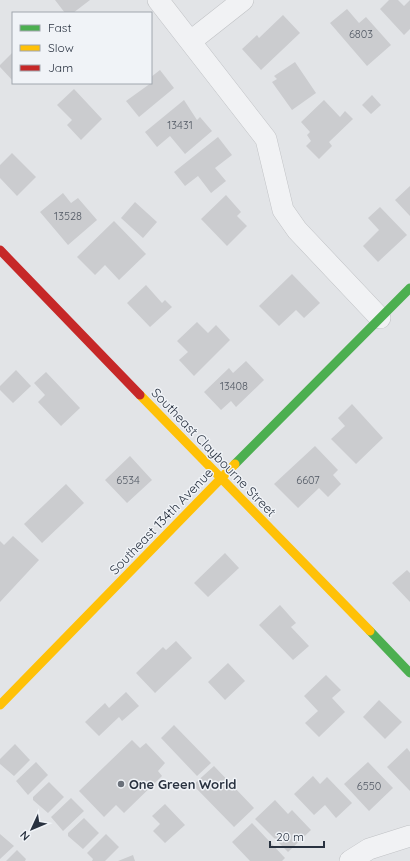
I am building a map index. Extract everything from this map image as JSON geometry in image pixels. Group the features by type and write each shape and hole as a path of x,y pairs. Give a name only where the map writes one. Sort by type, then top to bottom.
{"street":[{"path":"158,0 266,139 283,210 297,230 380,318"},
{"path":"191,41 243,0"},
{"name":"Southeast Claybourne Street","path":"0,250 410,673"},
{"name":"Southeast 134th Avenue","path":"0,705 221,478 410,288"},
{"path":"350,861 369,849 410,836"}],"building":[{"path":"55,0 90,0 74,12 64,12"},
{"path":"389,0 398,0 404,6 410,0 410,29 404,35 380,9"},
{"path":"347,9 359,23 366,17 391,45 367,66 330,23"},
{"path":"283,15 300,33 261,70 242,49 257,35 259,38"},
{"path":"12,53 12,80 0,67 0,65"},
{"path":"295,62 316,93 292,110 272,82 277,79 274,76"},
{"path":"160,70 174,88 139,117 126,101 150,84 152,84 152,76"},
{"path":"74,89 102,119 81,140 67,125 72,120 57,105"},
{"path":"372,95 381,105 371,114 362,105"},
{"path":"184,100 197,120 200,117 212,131 185,154 170,136 157,147 145,132"},
{"path":"324,100 340,117 345,111 353,119 329,142 332,146 319,159 306,146 311,141 307,135 310,132 301,122"},
{"path":"218,137 232,155 215,168 226,181 211,193 198,176 185,186 174,172"},
{"path":"12,153 36,177 17,196 0,178 0,165"},
{"path":"410,186 410,216 395,200"},
{"path":"63,193 71,203 78,198 97,220 68,245 40,212"},
{"path":"226,195 241,212 237,216 247,226 227,246 201,219"},
{"path":"135,202 157,222 143,238 121,218"},
{"path":"380,207 407,235 378,262 363,246 379,230 368,218"},
{"path":"114,221 146,254 119,280 105,265 95,275 77,257"},
{"path":"292,274 320,303 304,318 296,310 279,326 259,306"},
{"path":"146,285 162,303 165,300 172,307 150,327 127,303"},
{"path":"197,322 208,333 216,325 230,340 194,376 179,360 188,352 177,341"},
{"path":"246,361 264,380 236,407 231,401 221,410 204,392 229,368 233,373"},
{"path":"16,370 31,386 13,403 0,390 0,386"},
{"path":"46,372 80,408 61,426 38,402 45,395 34,383"},
{"path":"352,404 383,438 356,464 331,439 345,426 338,418"},
{"path":"315,446 338,470 333,475 341,484 328,497 319,488 298,508 274,484"},
{"path":"130,456 152,480 127,503 105,480"},
{"path":"66,484 84,503 42,543 24,524"},
{"path":"13,536 39,560 0,602 0,541 4,545"},
{"path":"225,553 239,568 208,597 194,583"},
{"path":"407,570 410,573 410,602 392,583"},
{"path":"280,605 296,623 291,627 309,646 293,660 259,625"},
{"path":"176,641 192,658 155,693 136,673 163,647 166,650"},
{"path":"228,663 245,681 225,700 208,682"},
{"path":"326,675 341,690 332,698 345,712 319,737 305,723 318,711 304,696"},
{"path":"126,692 139,706 122,721 119,717 99,736 85,722 105,703 109,708"},
{"path":"379,700 402,722 385,739 363,717"},
{"path":"174,725 211,763 197,776 161,738"},
{"name":"One Green World","path":"132,740 140,748 146,743 165,763 158,771 162,776 124,813 116,805 104,817 79,791"},
{"path":"15,744 30,760 14,776 0,764 0,759"},
{"path":"407,748 410,752 410,791 387,767"},
{"path":"36,762 48,775 28,795 16,781"},
{"path":"368,762 393,788 369,811 344,784"},
{"path":"214,766 254,808 234,827 193,785"},
{"path":"313,776 320,784 327,777 352,803 336,818 325,805 314,815 294,794"},
{"path":"49,782 64,797 48,813 33,800 33,797"},
{"path":"71,798 84,811 63,831 51,817"},
{"path":"275,800 288,814 292,810 311,830 288,852 255,819"},
{"path":"165,804 185,825 165,843 153,831 160,824 152,816"},
{"path":"84,818 99,833 83,849 68,836 68,833"},
{"path":"252,823 285,858 282,861 250,861 232,842"},
{"path":"0,834 14,846 0,859"},
{"path":"106,834 119,847 105,861 92,861 93,859 87,853"},
{"path":"17,850 26,859 25,861 6,861"},
{"path":"133,855 135,861 118,861"}],"traffic: fast":[{"path":"235,464 410,288"},
{"path":"370,631 410,673"}],"traffic: slow":[{"path":"140,395 370,631"},
{"path":"0,705 235,464"}],"traffic: jam":[{"path":"0,250 140,395"}],"place":[{"name":"One Green World","path":"121,784"}]}
